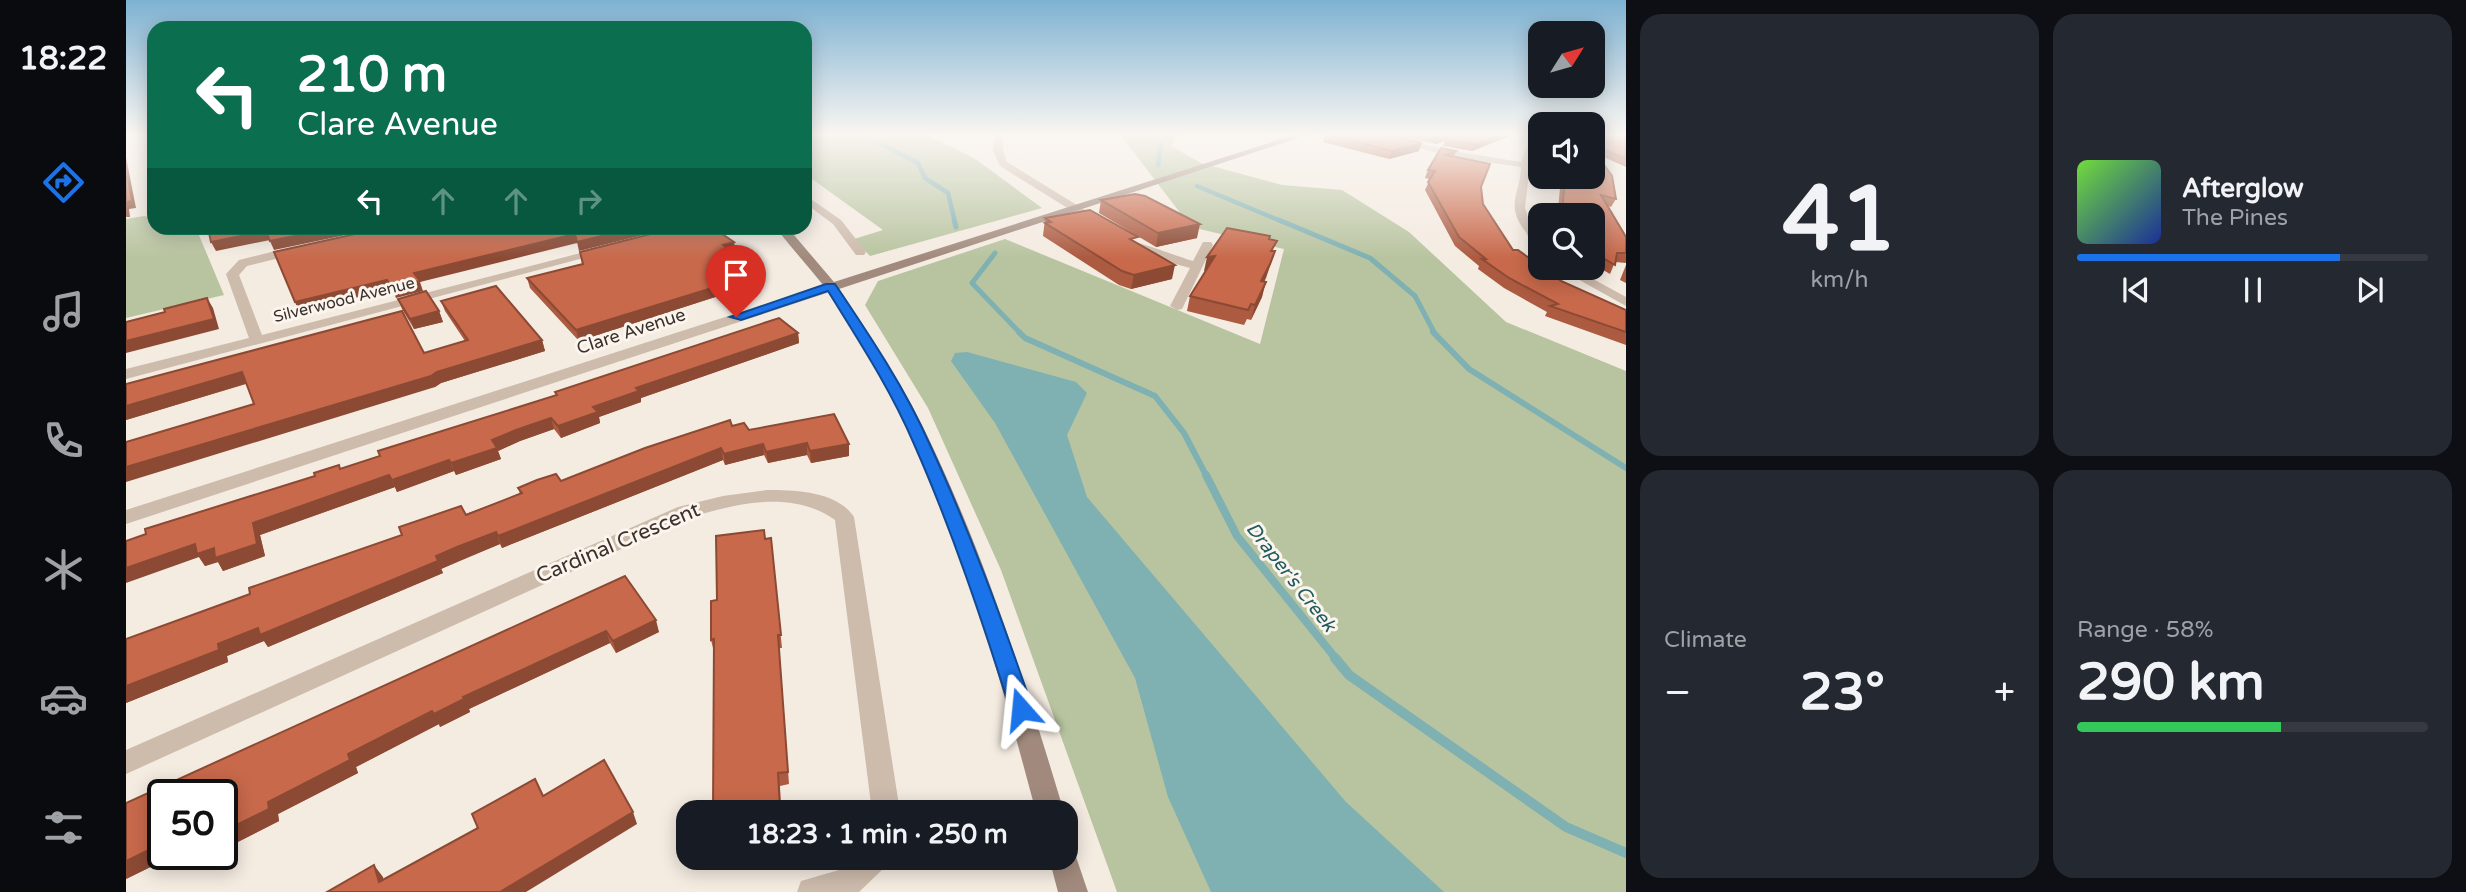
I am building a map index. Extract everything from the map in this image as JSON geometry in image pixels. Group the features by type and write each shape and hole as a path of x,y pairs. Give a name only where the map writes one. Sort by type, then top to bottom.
{"street":[{"path":"1020,175 1096,221"},
{"name":"Clare Avenue","path":"126,517 1176,175"},
{"path":"1524,175 1519,207 1522,219 1528,227"},
{"path":"812,203 837,222 860,252"},
{"path":"788,235 831,287 881,365 922,444 993,623 1046,800"},
{"path":"1131,241 1154,254 1196,266"},
{"path":"1177,306 1208,244"},
{"path":"257,341 232,274 243,263 304,248"},
{"name":"Silverwood Avenue","path":"126,374 616,248"},
{"path":"1586,280 1626,302"},
{"name":"Cardinal Crescent","path":"126,762 685,512 738,497 808,498 831,505 844,517 884,800"},
{"path":"812,892 847,883 861,870"},
{"path":"1067,870 1073,892"}],"green space":[{"path":"812,175 997,175 1042,208 870,256 854,239 883,230 812,179"},
{"path":"1151,175 1244,175 1282,185 1342,190 1409,232 1506,322 1626,371 1626,892 1117,892 1001,570 928,408 865,305 878,281 1005,239 1260,344 1284,249 1191,227"},
{"path":"147,217 147,235 199,235 224,295 126,318 126,219"}],"water":[{"path":"967,352 1076,382 1087,393 1067,435 1087,497 1346,802 1444,892 1211,892 1168,797 1135,678 995,423 951,361 955,353"}],"building":[{"path":"126,175 127,175 132,201 126,202"},
{"path":"1433,175 1486,175 1481,187 1483,204 1513,250 1518,250 1528,257 1528,280 1560,280 1626,310 1626,332 1550,306 1558,304 1509,278 1482,259 1486,259 1459,237 1428,182"},
{"path":"1605,175 1611,175 1616,199 1601,195 1626,237 1626,253 1617,253 1615,265 1605,259 1605,203 1563,201 1564,189 1605,189"},
{"path":"1135,194 1145,196 1200,224 1158,233 1101,200"},
{"path":"1090,210 1138,237 1130,239 1175,265 1134,275 1122,271 1045,223 1051,222 1045,218"},
{"path":"1227,228 1270,236 1269,239 1277,241 1261,281 1266,282 1255,305 1251,304 1248,310 1190,296 1215,256 1207,257"},
{"path":"210,235 246,235 211,242"},
{"path":"268,235 300,235 270,241"},
{"path":"350,235 571,235 414,273 420,281 392,288 387,280 295,302 274,252"},
{"path":"575,235 606,235 577,242"},
{"path":"647,235 724,235 734,242 723,245 764,272 576,330 527,278 583,264 580,252"},
{"path":"496,286 542,340 126,467 126,442 254,404 242,372 126,406 126,384 402,311 424,353 468,340 441,301"},
{"path":"426,291 439,311 410,319 398,299"},
{"path":"207,298 214,319 126,341 126,322"},
{"path":"779,318 798,333 636,388 639,391 593,407 598,412 558,426 551,418 516,430 492,440 497,448 451,463 449,460 392,480 389,475 253,523 257,544 215,558 214,548 197,554 195,544 126,568 126,541 146,534 145,529 315,476 314,473 339,465 340,469 380,456 378,451 557,395 555,392"},
{"path":"834,414 849,444 810,451 807,443 766,452 763,444 724,454 721,448 498,536 496,532 457,547 436,556 438,561 260,635 258,628 218,644 219,650 126,686 126,639 250,594 249,588 402,535 399,527 461,506 466,515 522,493 518,488 537,480 556,474 561,481 645,448 730,420 732,426 744,423 749,430"},
{"path":"764,530 765,539 771,538 781,635 778,635 788,772 778,773 780,800 713,800 714,639 711,640 711,601 717,600 716,536"},
{"path":"625,576 656,620 613,641 606,631 463,697 464,699 434,714 432,711 348,754 350,760 268,802 269,809 238,824 238,779 179,779"},
{"path":"604,760 633,812 500,892 327,892 374,865 379,882 478,828 472,814 535,779 543,796"},
{"path":"147,793 147,851 126,861 126,803"}],"waterway":[{"name":"Draper's Creek","path":"923,175 948,193 955,222"},
{"name":"Draper's Creek","path":"1197,186 1283,222"},
{"name":"Draper's Creek","path":"954,220 956,227"},
{"name":"Draper's Creek","path":"1279,220 1370,258 1415,296 1435,334"},
{"name":"Draper's Creek","path":"995,253 972,283 1021,334"},
{"name":"Draper's Creek","path":"1433,332 1469,369 1626,468"},
{"name":"Draper's Creek","path":"1021,334 1155,396 1184,433 1207,477"},
{"name":"Draper's Creek","path":"1206,475 1237,536 1337,660"},
{"name":"Draper's Creek","path":"1335,658 1349,675 1566,827 1626,853"}],"route":[{"path":"736,317 831,287 881,365 922,444 993,623 1021,709"}]}
